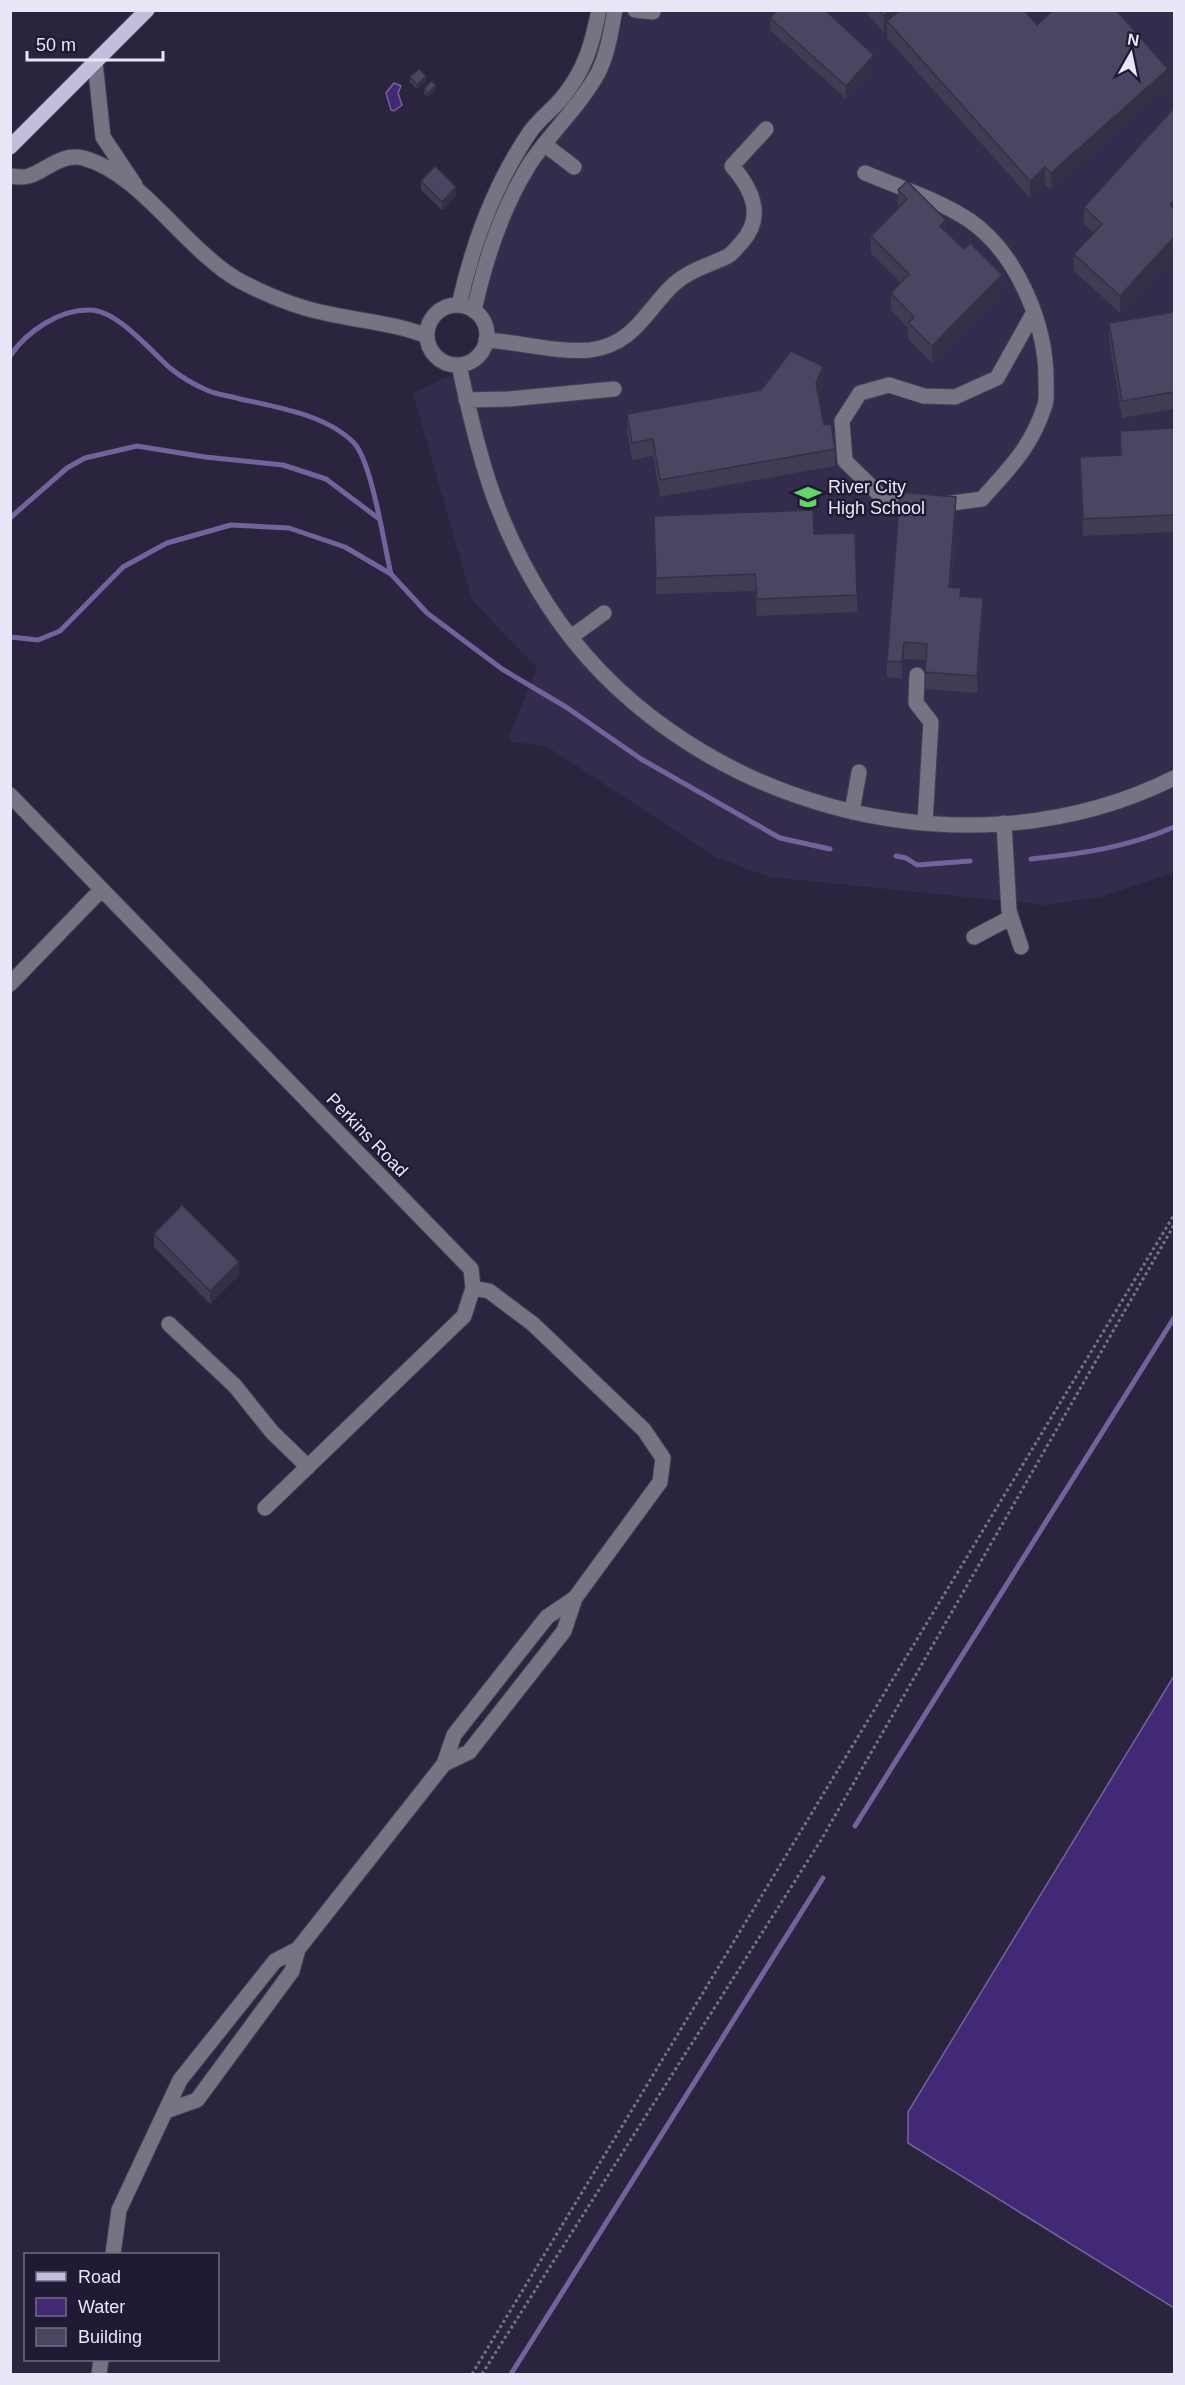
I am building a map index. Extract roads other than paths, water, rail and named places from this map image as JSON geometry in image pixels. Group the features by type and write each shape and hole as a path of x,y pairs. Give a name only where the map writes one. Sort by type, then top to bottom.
{"main road":[{"path":"10,147 147,10"}],"street":[{"path":"459,305 479,230 500,181 532,130 563,97 590,54 599,10"},
{"path":"474,311 482,274 506,206 544,144 598,73 610,39 615,10"},
{"path":"635,10 653,12"},
{"path":"95,62 103,137 140,192"},
{"path":"486,340 591,350 619,341 642,323 673,286 695,268 729,256 750,232 756,210 749,185 732,166 766,129"},
{"path":"544,144 574,167"},
{"path":"10,177 27,177 51,163 78,157 105,168 140,192 195,247 238,280 280,300 324,313 404,327 427,336"},
{"path":"865,173 923,197 970,221 1008,259 1034,312 1047,354 1046,403 1028,446 982,499 930,506 879,494 845,461 842,421 860,393 889,385 924,396 955,397 997,378 1034,312"},
{"path":"459,305 474,311 482,319 486,340 477,357 459,365 440,360 433,354 427,336 428,326 440,310 459,305"},
{"path":"459,365 476,444 501,521 530,577 571,637 624,693 656,721 698,749 761,782 825,806 925,823 1004,823 1059,816 1094,807 1174,778"},
{"path":"466,400 509,399 614,389"},
{"path":"571,637 604,613"},
{"path":"917,675 916,703 931,722 925,823"},
{"path":"852,812 859,772"},
{"name":"Perkins Road","path":"10,795 471,1269 473,1288"},
{"path":"1004,823 1010,918 1021,947"},
{"path":"10,984 101,890"},
{"path":"974,937 1010,918"},
{"path":"265,1508 464,1316 473,1288 489,1291 533,1324 644,1430 663,1458 660,1482 575,1598 564,1631 469,1752 444,1764"},
{"path":"169,1324 235,1386 272,1432 308,1467"},
{"path":"166,2111 197,2100 292,1971 298,1950 444,1764 454,1735 547,1617 575,1598"},
{"path":"113,2253 119,2210 180,2080 274,1961 298,1950"}],"water":[{"path":"394,83 401,86 398,93 402,105 394,111 391,110 386,93"},
{"path":"1174,1676 1174,2308 908,2143 908,2112"}],"waterway":[{"path":"10,356 25,338 45,323 67,313 90,310 100,312 122,324 170,368 199,387 217,394 270,405 330,425 354,443 366,467 377,505 391,574"},
{"path":"10,518 67,468 85,458 137,446 205,457 283,465 326,479 378,518"},
{"path":"10,637 38,640 60,631 123,567 167,543 231,525 289,528 345,547 391,574 427,613 502,669 566,707 641,759 780,838 830,849"},
{"path":"1031,859 1104,849 1139,840 1174,827"},
{"path":"896,856 906,858 917,865 970,861"},
{"path":"855,1826 1174,1318"},
{"path":"511,2374 823,1878"}],"place":[{"name":"River City High School","path":"808,497"}]}
